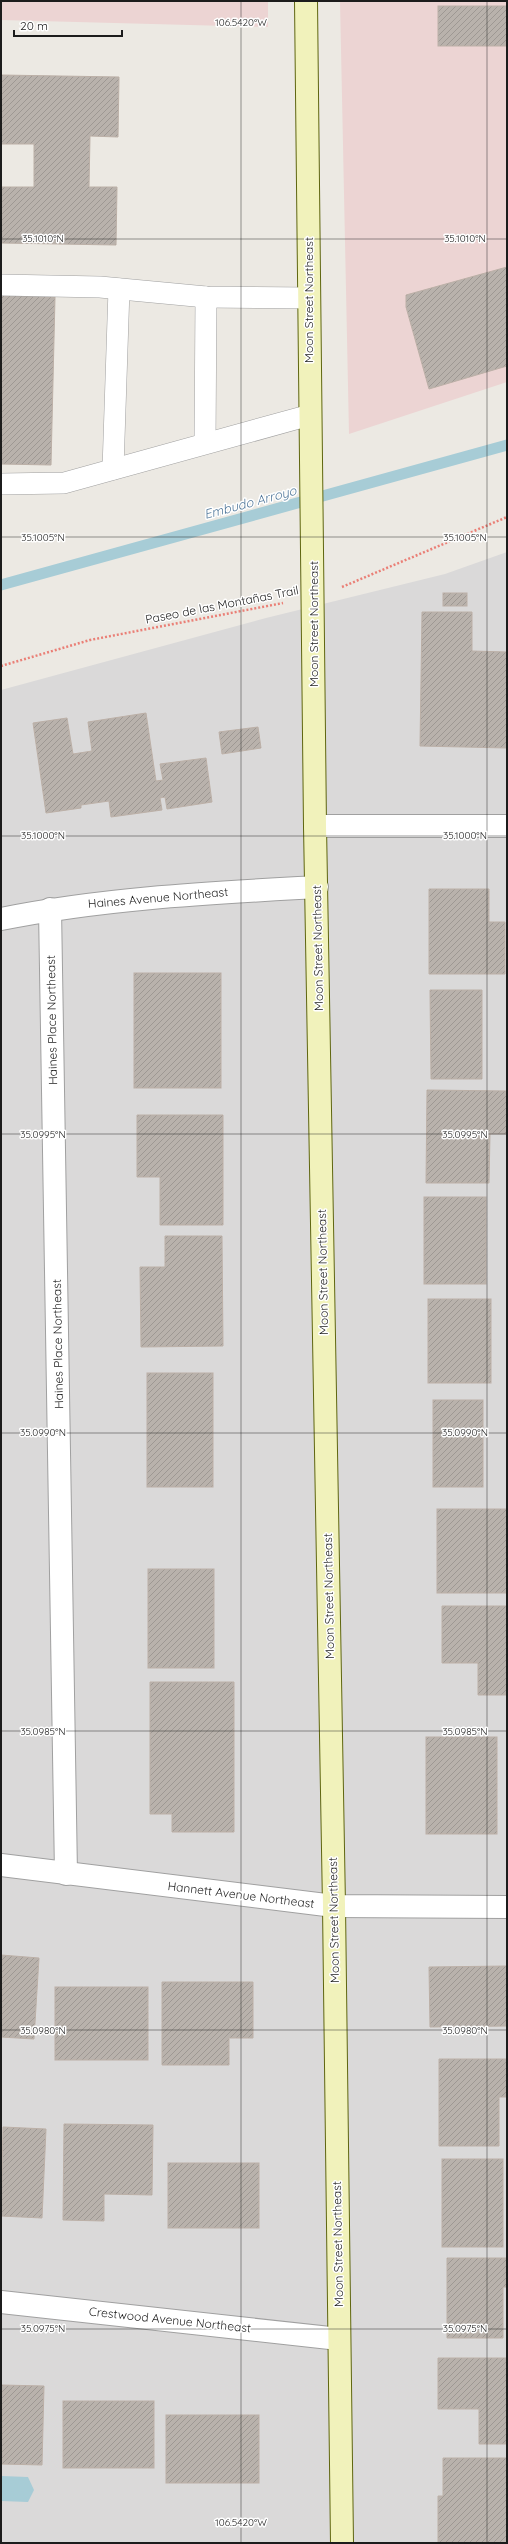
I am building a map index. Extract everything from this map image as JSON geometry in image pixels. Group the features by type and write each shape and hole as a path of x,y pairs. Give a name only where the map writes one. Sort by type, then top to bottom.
{"street":[{"name":"Moon Street Northeast","path":"306,1 310,415 314,568 315,826 334,1906 342,2543"},
{"path":"315,826 507,826"},
{"name":"Haines Avenue Northeast","path":"1,919 50,909 189,893 317,887"},
{"name":"Haines Place Northeast","path":"50,909 66,1874"},
{"name":"Hannett Avenue Northeast","path":"1,1865 334,1906 507,1907"},
{"name":"Crestwood Avenue Northeast","path":"1,2302 339,2339"}],"lane":[{"path":"1,285 119,289 206,297 309,298"},
{"path":"113,469 119,289"},
{"path":"205,444 206,297"},
{"path":"1,484 64,483 310,415"}],"path":[{"name":"Paseo de las Montañas Trail","path":"1,666 90,640 314,596 356,581 438,544 507,517"}],"shaded area":[{"path":"1,1 268,1 268,27 1,20"},
{"path":"340,1 507,1 507,382 349,434"},
{"path":"507,552 507,2543 1,2543 1,690 266,618 445,574"}],"water":[{"path":"1,2476 28,2477 34,2490 28,2502 1,2501"}],"building":[{"path":"438,6 507,6 507,46 438,46"},
{"path":"1,75 119,77 118,137 90,136 89,187 117,187 116,245 1,243 1,187 34,187 34,144 1,144"},
{"path":"507,267 507,366 429,389 406,307 406,295"},
{"path":"1,295 55,297 51,465 1,464"},
{"path":"443,593 467,593 467,606 443,606"},
{"path":"422,612 472,612 472,651 507,652 507,748 420,746"},
{"path":"146,713 156,781 163,780 160,764 206,758 212,802 167,809 165,797 160,798 162,810 111,817 109,801 81,805 81,808 46,813 33,723 67,718 73,754 92,751 88,722"},
{"path":"258,727 261,748 222,754 219,732"},
{"path":"429,889 489,889 489,922 505,922 505,974 429,974"},
{"path":"134,973 221,973 221,1088 134,1088"},
{"path":"430,990 482,990 482,1079 431,1079"},
{"path":"427,1090 507,1091 507,1134 490,1134 489,1183 426,1183"},
{"path":"137,1115 223,1115 223,1225 160,1225 160,1177 137,1177"},
{"path":"424,1197 486,1197 486,1284 424,1284"},
{"path":"165,1236 222,1236 223,1346 141,1347 140,1267 165,1267"},
{"path":"428,1299 491,1299 491,1383 428,1383"},
{"path":"147,1373 213,1373 213,1487 147,1487"},
{"path":"433,1400 483,1400 483,1487 433,1487"},
{"path":"437,1509 507,1509 507,1593 437,1593"},
{"path":"148,1569 214,1569 214,1668 148,1668"},
{"path":"442,1606 507,1606 507,1695 478,1695 478,1663 442,1663"},
{"path":"150,1682 234,1682 234,1832 172,1832 172,1814 150,1814"},
{"path":"426,1737 497,1737 497,1834 426,1834"},
{"path":"1,1955 39,1958 34,2039 1,2037"},
{"path":"507,1966 507,2026 430,2027 429,1967"},
{"path":"162,1982 253,1982 253,2038 229,2038 229,2065 162,2065"},
{"path":"55,1987 148,1987 148,2060 55,2060"},
{"path":"439,2059 507,2059 507,2097 499,2097 499,2146 439,2146"},
{"path":"64,2124 153,2125 152,2195 104,2194 104,2221 63,2220"},
{"path":"3,2127 46,2129 42,2218 1,2216"},
{"path":"442,2159 503,2159 503,2247 442,2247"},
{"path":"168,2163 259,2163 259,2228 168,2228"},
{"path":"447,2258 507,2258 507,2287 503,2287 503,2338 447,2338"},
{"path":"438,2358 507,2358 507,2444 479,2444 479,2409 438,2409"},
{"path":"1,2385 44,2386 42,2465 1,2464"},
{"path":"63,2401 154,2401 154,2468 63,2468"},
{"path":"166,2415 259,2415 259,2483 166,2483"},
{"path":"443,2458 507,2458 507,2543 438,2543 438,2496 443,2496"}],"waterway":[{"name":"Embudo Arroyo","path":"1,585 507,445"}]}
